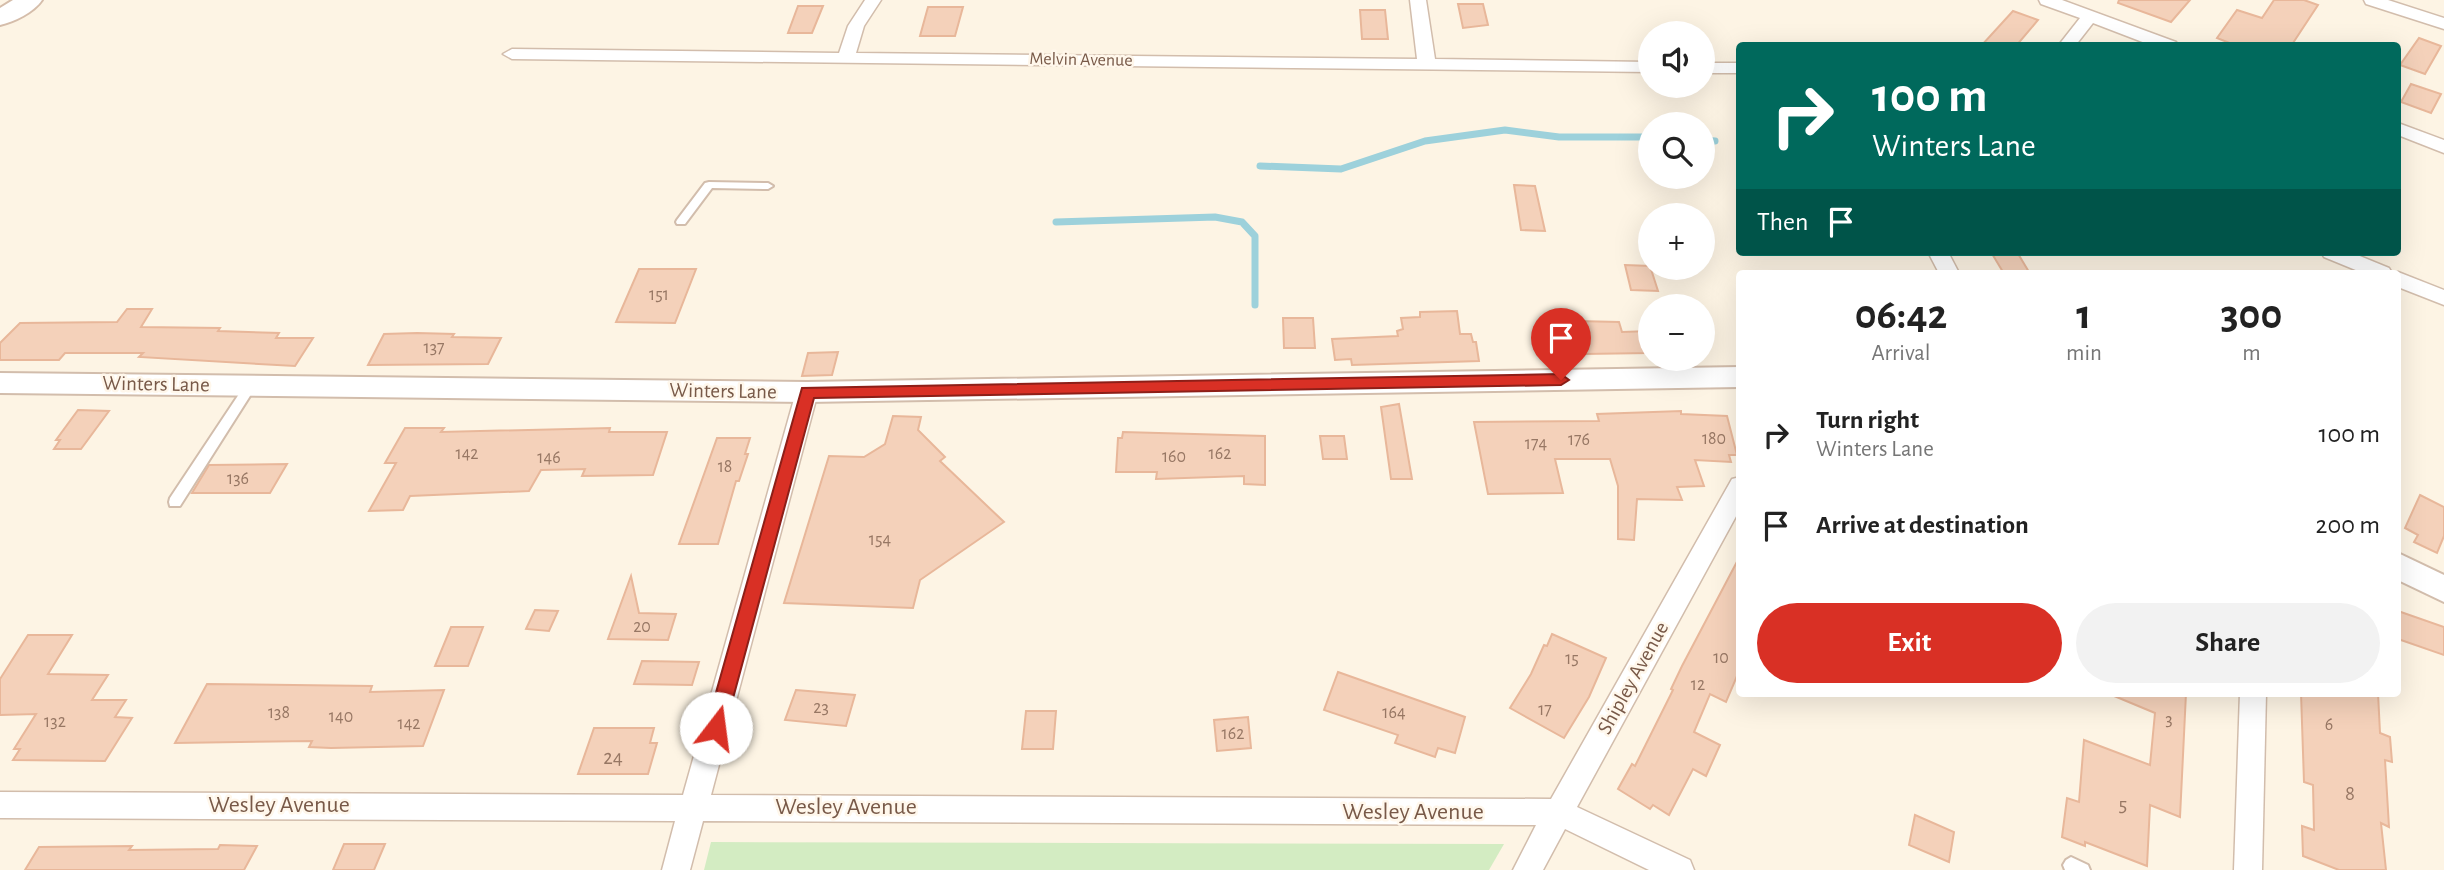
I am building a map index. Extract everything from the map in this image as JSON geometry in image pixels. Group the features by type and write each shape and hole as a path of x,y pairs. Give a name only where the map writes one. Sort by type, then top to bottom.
{"main road":[{"path":"0,18 30,0"}],"street":[{"path":"846,57 856,26 873,0"},
{"path":"1418,0 1427,65"},
{"path":"2047,0 2159,42"},
{"path":"2372,0 2444,24"},
{"path":"2069,42 2090,16"},
{"name":"Melvin Avenue","path":"512,54 1638,67"},
{"path":"1715,68 1736,68"},
{"path":"2401,131 2444,147"},
{"path":"2341,256 2375,270"},
{"path":"2401,280 2444,298"},
{"name":"Winters Lane","path":"0,383 807,392 1736,377"},
{"path":"676,870 807,392"},
{"name":"Shipley Avenue","path":"1527,870 1736,493"},
{"path":"2401,568 2444,589"},
{"path":"2248,870 2253,697"},
{"name":"Wesley Avenue","path":"0,805 694,806 1558,813 1680,870"}],"lane":[{"path":"681,222 709,185 768,186"},
{"path":"175,502 251,385"}],"green space":[{"path":"711,842 1504,844 1489,870 704,870"}],"building":[{"path":"2119,0 2190,0 2171,22 2118,3"},
{"path":"2274,0 2304,0 2318,5 2294,42 2227,42 2217,38 2237,10 2262,18"},
{"path":"1458,4 1483,4 1488,25 1463,28"},
{"path":"798,6 823,6 812,33 788,33"},
{"path":"928,7 963,7 955,36 920,36"},
{"path":"1360,10 1385,10 1388,39 1362,39"},
{"path":"2013,11 2038,20 2019,42 1985,42"},
{"path":"2419,38 2441,46 2425,74 2401,64"},
{"path":"2411,84 2441,94 2431,113 2401,102"},
{"path":"1514,185 1535,186 1545,231 1521,230"},
{"path":"1993,256 2019,256 2028,270 2002,270"},
{"path":"1625,265 1638,266 1638,280 1654,280 1658,291 1631,290"},
{"path":"639,269 696,269 675,323 616,322"},
{"path":"127,309 152,309 141,327 220,328 218,331 279,333 276,338 313,338 295,366 139,357 143,353 65,353 59,360 0,360 0,343 20,323 117,322"},
{"path":"1457,311 1460,334 1471,334 1473,342 1476,342 1479,361 1352,365 1351,359 1335,360 1332,339 1398,336 1397,331 1403,329 1401,318 1420,317 1420,312"},
{"path":"1283,318 1313,318 1315,348 1284,348"},
{"path":"1576,321 1619,322 1622,332 1638,331 1638,353 1583,354"},
{"path":"417,333 501,338 488,364 368,365 384,334"},
{"path":"838,352 832,375 802,376 808,353"},
{"path":"1399,404 1412,479 1391,479 1381,407"},
{"path":"78,410 109,411 81,449 54,449 60,440 56,440"},
{"path":"1681,411 1681,414 1727,416 1736,455 1729,455 1731,462 1695,460 1704,486 1677,487 1682,500 1637,499 1634,540 1618,539 1618,486 1610,459 1555,459 1563,493 1488,494 1474,422 1599,421 1597,414"},
{"path":"893,416 921,417 918,430 945,457 940,461 1004,522 920,580 913,608 784,603 829,456 864,457 885,444"},
{"path":"405,428 444,428 441,432 610,428 609,432 667,432 653,475 582,476 585,469 541,470 529,491 410,496 403,510 369,511 396,463 385,463"},
{"path":"1123,432 1265,436 1265,485 1244,484 1244,476 1156,479 1157,472 1116,472 1118,438 1122,438"},
{"path":"1320,436 1344,436 1347,459 1323,459"},
{"path":"717,438 750,438 745,454 748,454 739,481 736,481 718,544 679,544"},
{"path":"287,464 270,493 192,493 209,465"},
{"path":"2420,495 2444,507 2444,536 2437,553 2414,542 2418,535 2405,528"},
{"path":"1736,564 1736,678 1726,702 1710,694 1694,732 1720,745 1706,776 1693,769 1669,815 1653,805 1650,809 1618,789 1632,764 1635,766 1682,666"},
{"path":"631,576 639,613 676,614 668,640 608,639"},
{"path":"535,610 558,611 549,631 526,629"},
{"path":"2401,612 2444,627 2444,655 2401,640"},
{"path":"451,627 483,627 468,666 435,666"},
{"path":"1552,634 1606,658 1589,697 1564,738 1510,708"},
{"path":"28,635 72,635 48,674 108,675 92,700 126,700 115,717 132,718 105,761 13,760 20,749 14,749 36,714 0,715 0,679"},
{"path":"642,661 699,662 692,685 634,684"},
{"path":"1338,672 1465,717 1455,753 1438,748 1435,757 1395,743 1398,735 1324,710"},
{"path":"207,684 372,686 370,692 444,690 423,746 309,747 312,741 175,743"},
{"path":"796,690 855,695 846,726 785,720"},
{"path":"2117,697 2186,697 2180,817 2150,805 2147,866 2085,842 2085,846 2062,837 2067,798 2079,802 2084,740 2150,765 2155,713"},
{"path":"2301,697 2378,697 2380,733 2390,737 2392,762 2385,760 2389,827 2381,823 2386,870 2339,870 2303,856 2302,826 2314,830 2313,785 2304,782"},
{"path":"1026,711 1056,711 1053,749 1022,749"},
{"path":"1248,717 1251,748 1217,751 1214,720"},
{"path":"594,728 654,728 650,743 657,743 648,774 578,774"},
{"path":"1915,815 1954,832 1949,862 1909,845"},
{"path":"344,844 385,844 374,870 333,870"},
{"path":"220,845 257,846 244,870 25,870 39,847 132,846 129,850 218,849"}],"waterway":[{"path":"1260,166 1341,169 1425,141 1505,130 1559,137 1638,137"},
{"path":"1056,222 1215,217 1242,222 1255,236 1255,305"}],"route":[{"path":"716,728 807,392 1561,380"}]}
